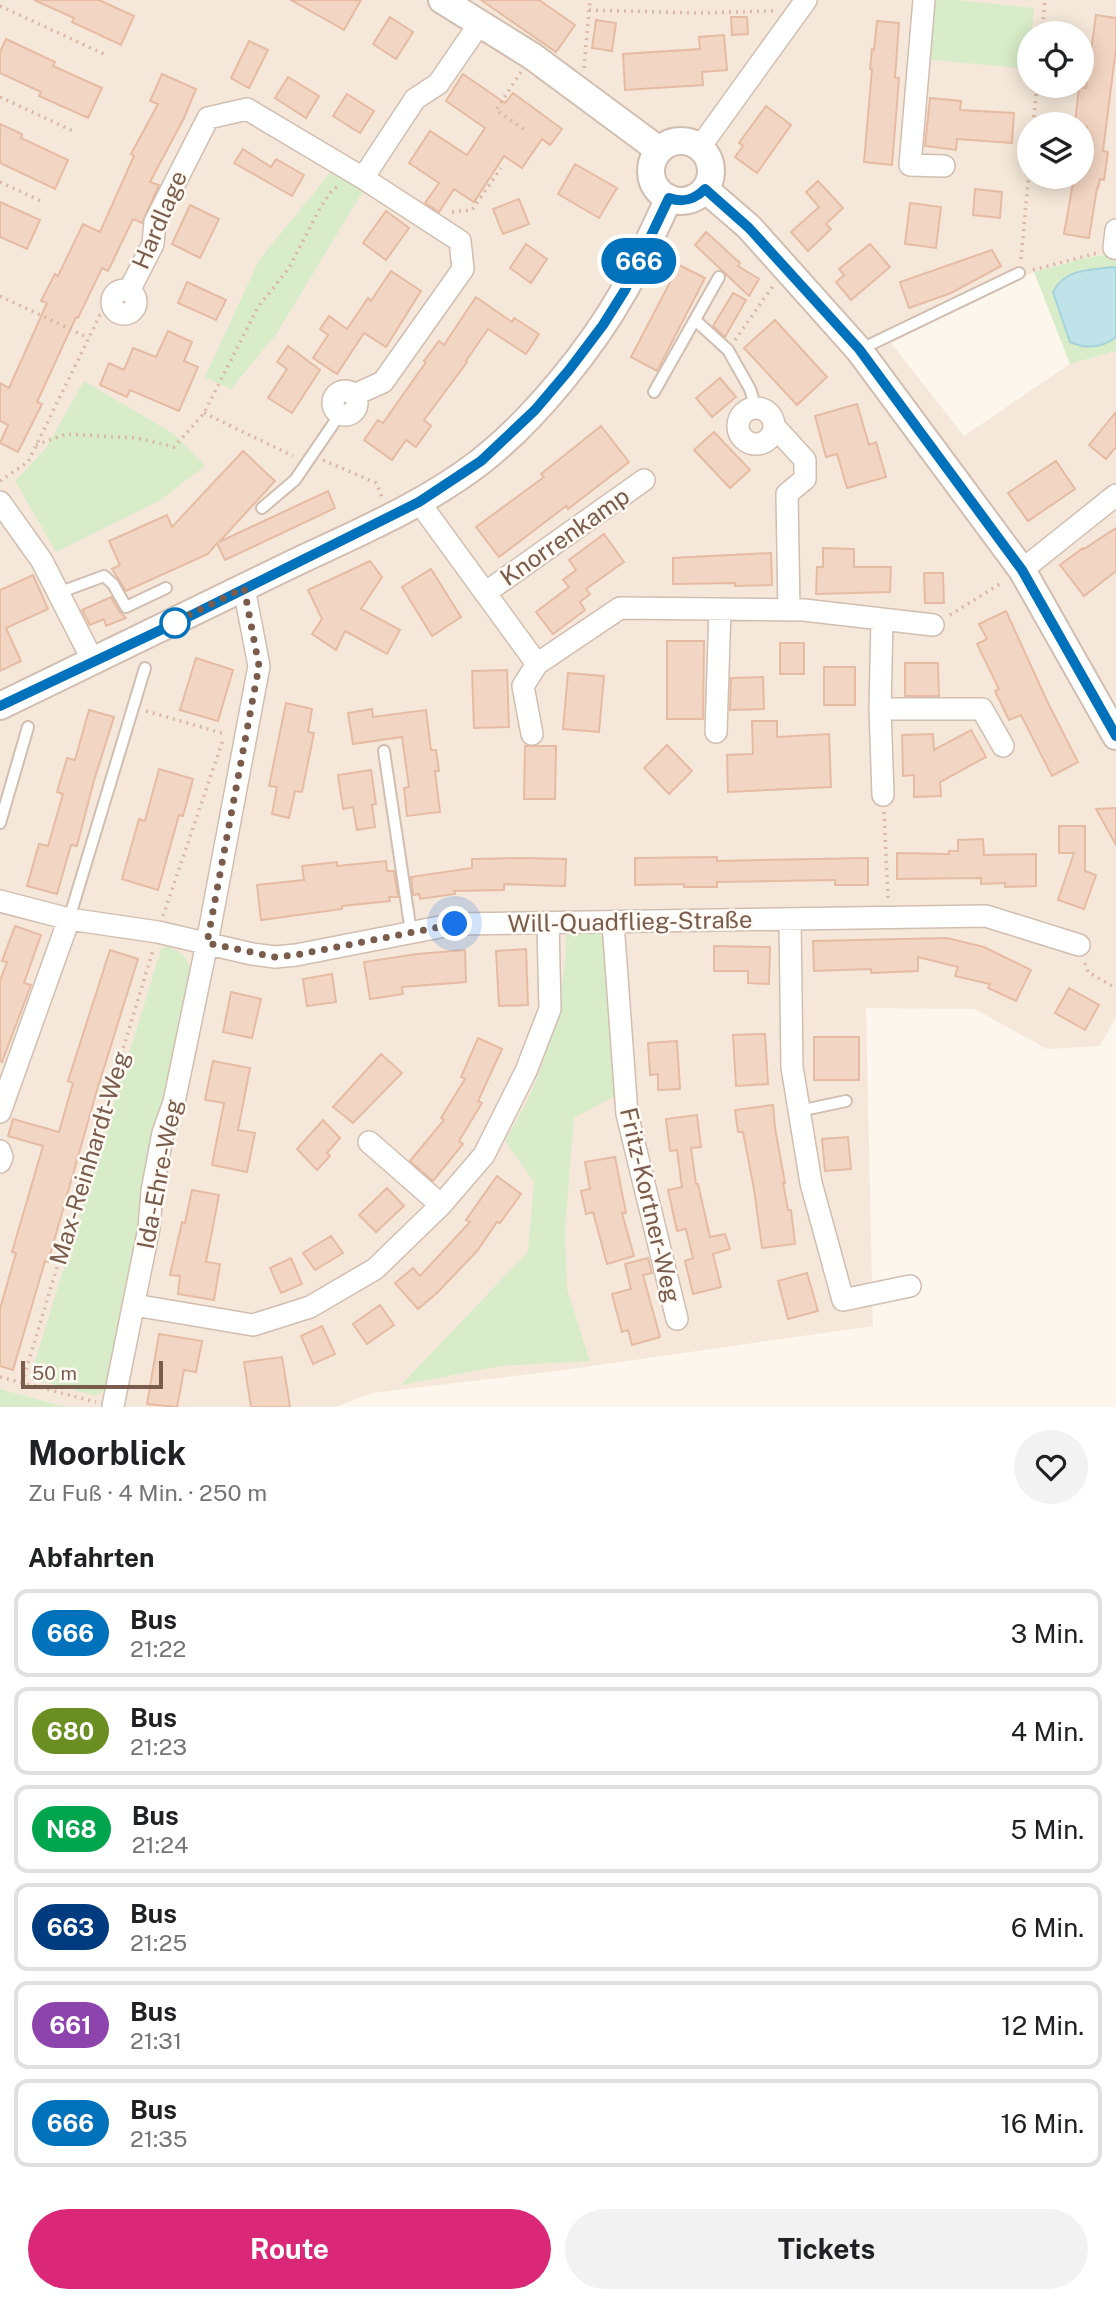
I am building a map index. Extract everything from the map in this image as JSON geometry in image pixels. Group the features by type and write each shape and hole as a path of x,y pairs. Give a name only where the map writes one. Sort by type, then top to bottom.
{"street":[{"path":"442,0 532,56 659,150"},
{"path":"924,0 910,165 944,166"},
{"path":"700,147 802,5"},
{"path":"363,178 415,99 438,84 480,23"},
{"name":"Hardlage","path":"114,307 117,312 123,314 134,309 136,300 129,291 153,244 155,222 208,118 247,109 363,178 460,241 463,269 383,382 354,395 357,404 355,410 350,414 340,414"},
{"path":"679,141 700,147 711,167 710,179 705,189 691,199 669,198 656,187 652,178 651,168 659,150 679,141"},
{"path":"705,189 749,228 859,349 1022,570 1116,736"},
{"path":"0,706 419,502 481,461 535,410 603,325 625,290 669,198"},
{"path":"774,426 770,437 761,444 744,439 739,429 741,417 745,413 756,409 766,412 771,416 774,426 805,460 805,480 787,494 789,610"},
{"name":"Knorrenkamp","path":"485,593 644,480"},
{"path":"1022,570 1116,495"},
{"path":"0,502 43,561 93,661"},
{"name":"Knorrenkamp","path":"419,502 537,664"},
{"path":"0,901 69,919 158,932 207,943 259,666 244,588"},
{"path":"532,734 523,686 537,664 620,608 789,610 933,625"},
{"path":"716,732 720,609"},
{"path":"882,619 880,709 883,795"},
{"path":"880,709 982,709 1003,746"},
{"name":"Will-Quadflieg-Straße","path":"207,943 275,957 455,924 986,916 1079,944"},
{"path":"0,1112 69,919"},
{"path":"790,920 792,1067 811,1183 843,1300 910,1286"},
{"name":"Fritz-Kortner-Weg","path":"613,923 627,1114 677,1319"},
{"path":"134,1305 253,1325 310,1307 375,1269 441,1205 484,1154 526,1071 550,1009 548,924"},
{"name":"Ida-Ehre-Weg","path":"113,1406 149,1228 152,1191 161,1143 174,1102 207,943"},
{"path":"369,1142 441,1205"},
{"path":"0,1152 0,1161"}],"lane":[{"path":"859,349 1019,273"},
{"path":"654,392 719,277"},
{"path":"695,320 728,350 750,389 756,409"},
{"name":"Hardlage","path":"262,508 295,480 340,414"},
{"path":"58,593 104,576 113,584 126,607 166,588"},
{"path":"69,919 145,668"},
{"path":"0,823 28,727"},
{"path":"384,751 411,932"},
{"path":"799,1111 846,1101"}],"path":[{"path":"581,92 590,0"},
{"path":"1043,21 1045,0"},
{"path":"589,10 696,13 802,5"},
{"path":"0,6 104,54"},
{"path":"523,132 525,130 496,110 532,56"},
{"path":"0,97 73,131"},
{"path":"438,227 449,212 472,210 501,168"},
{"path":"36,445 66,435 137,438 174,447 204,413 258,307 289,268 320,208 333,189 363,178"},
{"path":"0,182 43,202"},
{"path":"1027,189 1019,273 1115,239"},
{"path":"728,350 786,267"},
{"path":"0,296 89,338"},
{"path":"0,481 28,462 100,315 114,307"},
{"path":"204,413 309,459 376,483 383,499"},
{"path":"933,625 1022,570"},
{"name":"Max-Reinhardt-Weg","path":"22,1383 158,932 225,734 133,707"},
{"path":"883,795 888,918"},
{"path":"1079,944 1088,972 1116,988"},
{"path":"0,1377 113,1406"}],"shaded area":[{"path":"0,0 1116,0 1116,253 1085,258 1034,272 891,343 964,436 1070,364 1116,351 1116,1017 1100,1046 1047,1049 975,1009 866,1008 873,1326 564,1370 372,1393 335,1407 67,1407 0,1389"}],"green space":[{"path":"930,0 1034,8 1033,21 1017,21 1017,68 924,59"},
{"path":"334,168 365,188 277,333 231,389 205,377 259,260"},
{"path":"1116,253 1116,351 1070,364 1034,272 1085,258"},
{"path":"84,381 174,434 205,466 159,501 56,552 15,481 46,448"},
{"path":"572,931 600,931 610,952 617,1095 574,1118 565,1228 567,1289 590,1361 501,1366 401,1385 528,1252 534,1182 505,1141 530,1094 549,1044 561,990 566,936"},
{"path":"168,946 185,958 191,978 166,1103 159,1111 138,1215 143,1224 111,1386 96,1396 30,1378 161,949"},
{"path":"0,1389 67,1407 0,1407"}],"water":[{"path":"1116,268 1116,337 1093,347 1070,342 1053,292 1058,284 1071,275"}],"building":[{"path":"34,0 99,0 134,16 121,45 72,22 74,18"},
{"path":"291,0 361,0 344,30"},
{"path":"481,0 539,0 575,25 556,52"},
{"path":"1096,15 1116,18 1116,48 1103,151 1108,152 1104,180 1100,179 1097,188 1089,238 1064,234 1072,189 1094,189 1094,112 1076,112 1078,98 1094,98"},
{"path":"390,17 413,32 396,59 373,44"},
{"path":"731,17 747,17 748,34 732,35"},
{"path":"596,20 616,23 612,51 592,48"},
{"path":"877,21 899,23 895,78 899,78 892,165 864,162 870,69"},
{"path":"724,35 727,70 702,72 703,85 625,90 623,54 700,49 699,37"},
{"path":"6,39 55,62 53,66 102,88 88,118 39,96 41,92 0,73 0,52"},
{"path":"249,41 268,50 249,88 231,78"},
{"path":"162,74 196,89 184,118 150,182 159,185 142,223 133,219 108,271 102,268 37,402 42,404 18,452 0,443 8,425 0,421 0,383 9,388 47,303 41,301 55,274 58,276 83,224 100,232 134,156 131,154 158,104 150,101"},
{"path":"463,74 505,103 513,93 562,129 550,145 542,139 522,168 504,156 474,202 454,189 439,212 425,203 439,183 409,163 430,131 467,155 485,128 446,101"},
{"path":"288,77 319,96 306,118 275,98"},
{"path":"347,94 374,111 360,133 333,116"},
{"path":"930,98 961,101 960,110 1014,113 1012,143 957,139 956,150 925,146"},
{"path":"766,106 791,125 757,173 735,157 743,146 739,143"},
{"path":"0,124 22,134 21,138 68,160 55,189 0,163"},
{"path":"243,149 271,167 276,159 304,175 292,196 234,163"},
{"path":"575,164 617,188 599,218 558,194"},
{"path":"818,181 843,208 826,224 831,229 808,251 791,232 819,207 806,192"},
{"path":"975,189 1002,192 1000,218 973,215"},
{"path":"519,199 529,224 503,234 493,209"},
{"path":"0,202 40,220 27,249 0,237"},
{"path":"910,203 941,207 936,248 905,244"},
{"path":"190,205 219,219 200,258 172,244"},
{"path":"386,211 409,228 386,260 363,243"},
{"path":"706,232 740,263 738,266 759,279 749,296 695,245"},
{"path":"526,244 547,259 531,283 510,268"},
{"path":"870,244 890,267 851,300 836,282 844,275 839,269"},
{"path":"992,250 1001,266 951,293 909,308 900,282"},
{"path":"679,265 705,278 657,371 631,357"},
{"path":"391,271 421,291 386,347 364,333 337,374 313,358 328,335 320,329 329,316 347,329 368,298 371,301"},
{"path":"187,282 226,300 216,320 178,303"},
{"path":"733,293 746,300 725,337 713,326"},
{"path":"476,297 512,322 514,318 539,334 526,354 488,329 424,420 431,426 416,447 406,440 392,460 364,440 378,420 383,423 426,362 424,361 439,341 444,345"},
{"path":"775,320 827,377 797,405 744,348"},
{"path":"168,331 192,342 184,361 198,367 179,411 130,390 127,397 100,385 109,363 124,370 133,348 156,357"},
{"path":"288,346 320,370 292,413 268,398 287,369 277,362"},
{"path":"720,378 736,397 712,417 696,398"},
{"path":"857,404 869,445 876,442 886,477 847,488 837,454 826,457 815,416"},
{"path":"1116,412 1116,447 1106,459 1089,445"},
{"path":"601,426 629,462 499,557 476,527 544,477 541,474"},
{"path":"714,432 750,470 730,488 694,450"},
{"path":"243,451 275,481 219,542 328,491 335,508 225,560 217,543 208,554 126,591 112,569 120,565 109,541 167,515 172,527"},
{"path":"1056,461 1075,489 1028,521 1008,493"},
{"path":"1116,528 1116,571 1084,596 1060,565"},
{"path":"604,534 624,562 586,589 590,594 580,602 585,610 553,634 536,612 569,587 563,580 576,570 569,560"},
{"path":"823,548 854,549 854,567 891,567 890,592 816,594 817,567 823,567"},
{"path":"771,553 772,585 673,584 673,558"},
{"path":"370,561 382,577 361,609 400,630 387,654 345,631 336,650 312,634 322,619 308,590"},
{"path":"431,569 461,617 432,636 402,587"},
{"path":"924,573 943,573 944,603 925,603"},
{"path":"33,575 48,609 6,628 21,661 0,671 0,590"},
{"path":"111,597 126,618 106,626 104,619 90,625 82,610"},
{"path":"1006,611 1078,762 1052,776 1021,715 1009,720 995,691 999,689 977,644 987,639 979,624"},
{"path":"667,641 704,641 703,719 667,719"},
{"path":"780,643 804,643 804,674 780,674"},
{"path":"196,658 233,670 218,721 180,710"},
{"path":"905,663 938,663 939,696 905,696"},
{"path":"824,667 855,667 855,705 824,705"},
{"path":"507,670 509,727 474,728 472,671"},
{"path":"568,673 604,676 599,732 563,729"},
{"path":"763,677 764,709 730,710 731,678"},
{"path":"286,703 312,709 308,732 314,733 302,792 295,791 289,818 272,814 277,787 269,786"},
{"path":"372,709 373,717 426,710 431,750 436,750 439,771 435,771 440,812 407,816 404,788 409,787 402,737 353,744 348,713"},
{"path":"89,710 114,717 77,846 71,845 57,894 27,886 39,844 48,846 63,794 57,792 67,758 75,760"},
{"path":"752,721 777,721 777,737 829,734 831,787 728,792 727,755 753,754"},
{"path":"971,730 986,757 940,782 941,796 914,797 914,775 903,776 902,735 933,734 934,750"},
{"path":"667,745 692,771 669,794 644,768"},
{"path":"525,746 556,746 555,799 524,799"},
{"path":"159,769 193,779 183,816 179,815 158,890 122,879 139,819 145,821"},
{"path":"371,770 376,804 372,805 375,827 357,830 353,807 343,809 338,775"},
{"path":"1116,808 1116,845 1096,809"},
{"path":"1059,826 1085,826 1085,871 1096,875 1084,909 1058,900 1074,853 1059,853"},
{"path":"983,839 984,855 1036,854 1036,886 1005,887 1005,883 981,884 981,878 897,879 897,853 949,854 949,851 958,851 958,840"},
{"path":"717,857 717,861 868,858 868,885 835,885 835,880 717,882 717,887 684,887 684,884 635,885 635,858"},
{"path":"472,859 566,859 565,886 504,884 504,890 454,891 455,894 420,899 419,894 413,895 411,877 472,868"},
{"path":"386,861 387,871 394,871 398,897 389,897 390,901 261,920 257,885 304,880 302,866"},
{"path":"15,926 41,935 24,983 31,985 2,1062 0,981 7,962 2,961"},
{"path":"947,938 984,947 1031,970 1016,1001 988,988 990,984 955,976 958,967 918,957 918,971 814,971 813,941"},
{"path":"714,946 770,947 769,984 748,983 748,971 714,971"},
{"path":"526,949 528,1005 499,1006 496,951"},
{"path":"110,950 138,959 13,1370 0,1366 0,1309 16,1253 12,1252 43,1146 8,1136 13,1119 59,1132 73,1083 68,1081"},
{"path":"465,950 466,982 402,987 403,994 370,999 364,962"},
{"path":"332,974 336,1002 307,1006 303,979"},
{"path":"1069,988 1099,1005 1085,1030 1055,1013"},
{"path":"231,992 261,999 252,1038 223,1032"},
{"path":"765,1034 768,1084 736,1086 733,1035"},
{"path":"814,1037 859,1037 859,1080 814,1080"},
{"path":"478,1038 502,1049 478,1101 482,1103 459,1141 463,1144 433,1181 410,1161 444,1120 441,1118 465,1079 461,1077"},
{"path":"677,1041 680,1089 658,1090 658,1074 650,1075 648,1043"},
{"path":"381,1054 402,1073 353,1123 333,1107"},
{"path":"213,1061 250,1068 238,1130 255,1133 247,1172 212,1165 224,1103 205,1100"},
{"path":"773,1105 783,1183 788,1210 791,1210 795,1244 762,1248 743,1132 738,1132 735,1110"},
{"path":"697,1115 701,1147 691,1148 696,1184 710,1237 725,1234 730,1249 713,1254 721,1287 693,1294 685,1261 693,1258 686,1229 677,1231 668,1190 682,1187 677,1150 670,1151 666,1119"},
{"path":"323,1120 340,1138 327,1153 330,1156 317,1170 297,1149"},
{"path":"848,1137 851,1169 825,1171 822,1139"},
{"path":"615,1157 626,1213 622,1213 634,1256 607,1264 593,1212 586,1214 581,1191 590,1189 585,1162"},
{"path":"497,1176 521,1194 477,1251 418,1309 395,1283 413,1268 420,1276 470,1222 466,1220"},
{"path":"387,1188 404,1206 376,1232 359,1215"},
{"path":"192,1190 219,1195 206,1262 220,1264 214,1300 178,1294 180,1276 170,1275"},
{"path":"331,1236 343,1253 315,1270 303,1253"},
{"path":"291,1258 302,1284 281,1293 270,1268"},
{"path":"648,1258 652,1273 643,1275 660,1337 632,1345 628,1330 622,1332 612,1294 631,1289 625,1264"},
{"path":"807,1273 818,1311 788,1319 778,1281"},
{"path":"380,1305 394,1325 367,1344 353,1324"},
{"path":"322,1326 335,1354 313,1364 301,1336"},
{"path":"159,1334 202,1341 196,1372 184,1370 177,1407 147,1404"},
{"path":"282,1357 290,1407 251,1407 244,1362"}],"bus line":[{"name":"666","path":"0,706 186,618 419,502 481,461 535,410 603,325 625,290 669,198 682,201 691,199 705,189 749,228 859,349 1022,570 1116,736"}],"route":[{"path":"175,623 165,627 244,588 259,666 207,943 275,957 455,924"}]}
